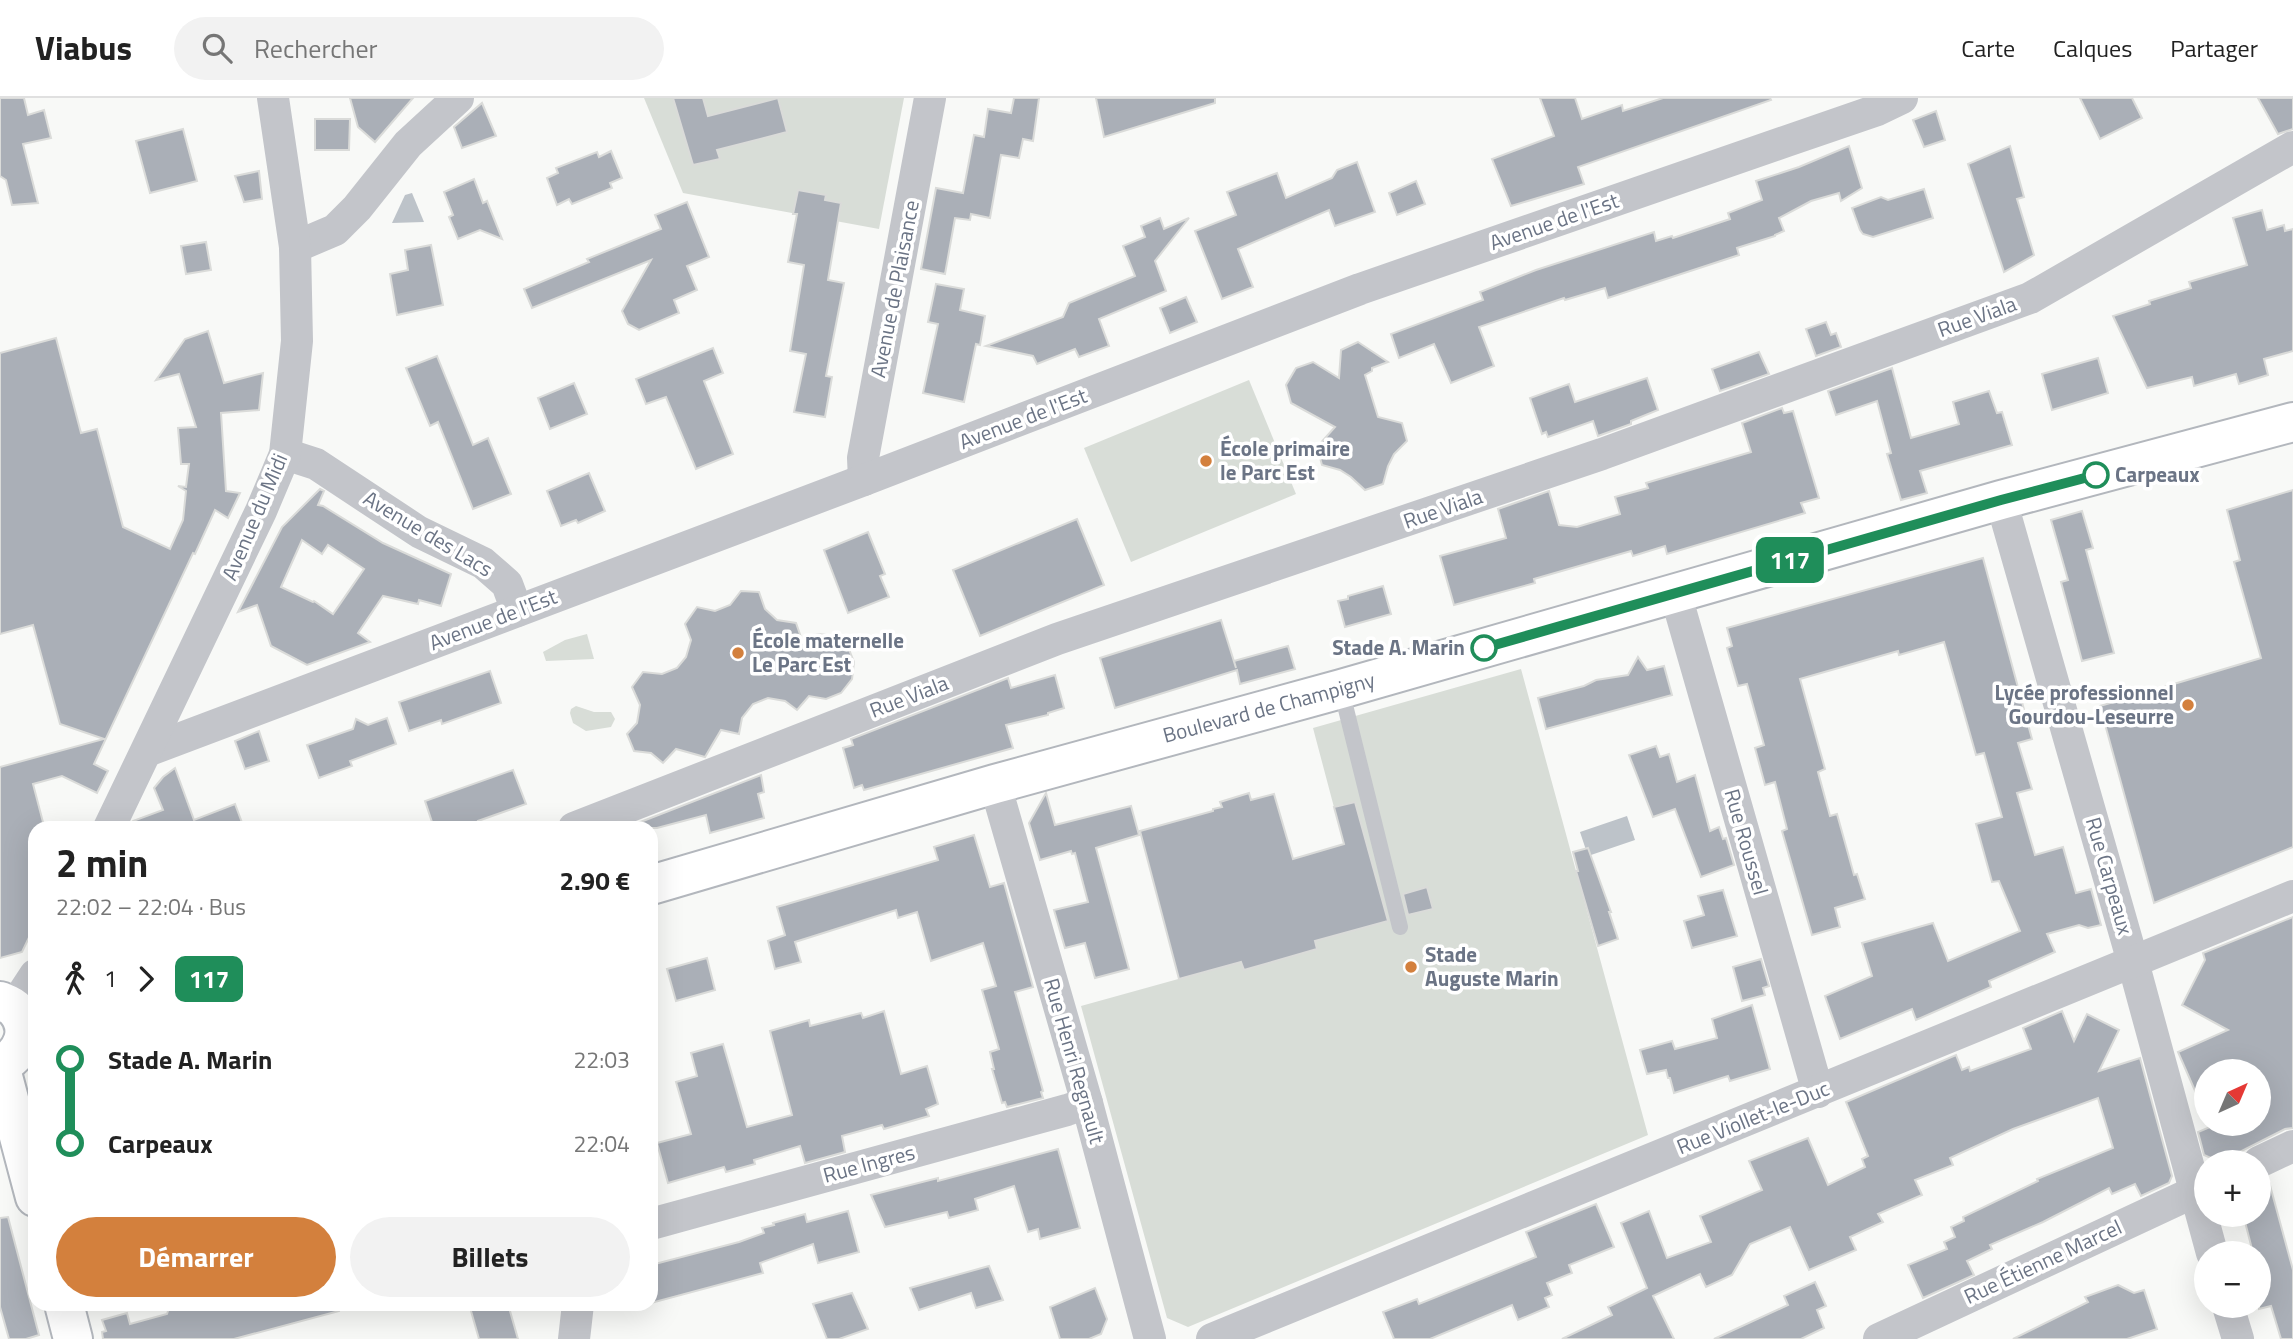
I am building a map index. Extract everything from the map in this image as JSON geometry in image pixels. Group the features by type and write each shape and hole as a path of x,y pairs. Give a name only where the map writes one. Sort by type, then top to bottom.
{"main road":[{"name":"Boulevard de Champigny","path":"658,883 995,784 1340,689 2001,500 2293,422"},
{"path":"15,1030 28,1139"},
{"path":"66,1311 73,1339"}],"street":[{"name":"Avenue du Midi","path":"112,821 261,511 285,454 297,341 295,247 273,98"},
{"path":"295,247 335,230 357,208 408,144 457,98"},
{"name":"Avenue de Plaisance","path":"864,480 863,458 930,98"},
{"name":"Avenue de l'Est","path":"147,751 1360,289 1884,102"},
{"name":"Rue Viala","path":"592,821 1057,639 1602,454 2030,298 2293,147"},
{"name":"Avenue des Lacs","path":"285,454 316,464 419,532 483,563 507,584 517,611"},
{"name":"Rue Carpeaux","path":"2001,500 2194,1166"},
{"name":"Rue Roussel","path":"1675,592 1818,1092"},
{"name":"Rue Henri Regnault","path":"995,784 1087,1103 1150,1339"},
{"name":"Rue Viollet-le-Duc","path":"1212,1339 2293,896"},
{"path":"15,1030 28,994"},
{"name":"Rue Ingres","path":"658,1222 1087,1103"},
{"path":"2271,1156 2293,1146"},
{"name":"Rue Étienne Marcel","path":"1879,1339 2194,1192"},
{"path":"573,1339 577,1311"},
{"path":"2232,1318 2238,1339"}],"lane":[{"path":"1340,689 1401,927"}],"shaded area":[{"path":"644,98 904,98 879,229 683,193"},
{"path":"412,193 424,222 392,223 405,195"},
{"path":"1249,380 1296,494 1131,562 1084,448"},
{"path":"587,634 594,659 546,661 543,652 565,640"},
{"name":"Stade Auguste Marin","path":"1521,669 1648,1135 1188,1327 1167,1318 1081,1006 1359,929 1338,847 1344,845 1313,728"},
{"path":"576,706 594,712 611,712 615,719 611,727 586,731 573,723 570,713"},
{"path":"1627,816 1635,840 1588,856 1580,832"}],"building":[{"path":"0,98 24,98 28,115 44,110 51,138 23,144 38,203 12,205 6,180 0,176"},
{"path":"350,98 413,98 375,142 358,127"},
{"path":"673,98 703,98 708,116 778,98 787,132 717,150 720,159 693,165"},
{"path":"1014,98 1039,98 1033,141 1023,139 1019,158 1001,155 990,218 971,214 970,220 955,218 945,274 921,269 936,188 963,193 974,135 984,137 988,109 1011,113"},
{"path":"1096,98 1215,98 1215,103 1104,137"},
{"path":"1540,98 1575,98 1582,119 1622,105 1623,111 1663,98 1771,100 1578,167 1584,184 1511,206 1492,159 1554,136"},
{"path":"2080,98 2132,98 2142,118 2100,139"},
{"path":"2258,98 2293,98 2293,129 2278,134"},
{"path":"482,103 496,136 462,148 454,127"},
{"path":"1936,111 1945,140 1924,147 1913,120"},
{"path":"315,119 350,119 349,150 315,150"},
{"path":"183,129 197,181 150,193 136,141"},
{"path":"1849,146 1862,188 1841,201 1839,193 1811,201 1779,218 1784,231 1737,248 1739,255 1608,298 1605,288 1565,300 1564,298 1479,327 1494,366 1451,383 1434,344 1399,358 1391,334 1483,300 1480,292 1536,270 1654,232 1656,241 1730,219 1728,213 1762,200 1756,181"},
{"path":"2010,146 2024,197 2017,199 2034,255 2004,272 1968,164"},
{"path":"611,151 622,178 610,183 612,188 572,204 569,199 557,205 547,178 558,173 556,168 597,152 599,157"},
{"path":"1357,162 1375,212 1335,226 1329,210 1238,249 1253,287 1222,299 1195,231 1236,215 1227,192 1277,173 1286,198 1332,178 1337,170"},
{"path":"259,171 262,199 244,202 235,176"},
{"path":"474,179 483,203 487,201 502,239 480,230 458,239 449,217 453,215 444,192"},
{"path":"1416,181 1425,204 1397,215 1389,193"},
{"path":"1924,189 1933,218 1873,237 1860,230 1852,208 1881,197 1888,200"},
{"path":"798,190 826,195 825,200 841,203 828,280 844,283 826,376 832,377 825,417 794,412 806,354 790,351 804,265 788,262 797,214 793,214"},
{"path":"687,202 709,257 687,266 697,290 674,300 679,313 639,330 628,324 622,311 651,260 532,308 524,289 589,262 587,259 661,229 655,215"},
{"path":"2262,210 2267,230 2284,225 2285,231 2293,229 2293,351 2264,359 2268,375 2239,384 2236,374 2194,386 2192,377 2147,388 2113,316 2191,288 2189,282 2247,265 2233,218"},
{"path":"1160,218 1164,229 1189,218 1155,261 1166,291 1099,319 1109,346 1079,357 1075,349 1037,364 1033,356 986,346 1063,317 1069,303 1135,276 1123,246 1145,237 1141,226"},
{"path":"206,242 211,270 186,274 181,246"},
{"path":"431,245 443,305 397,315 390,274 408,270 405,250"},
{"path":"936,284 964,289 960,310 985,316 980,345 976,344 964,402 923,393 938,324 928,322"},
{"path":"1186,297 1197,322 1170,333 1160,308"},
{"path":"1826,322 1831,335 1836,333 1841,347 1816,356 1806,329"},
{"path":"208,331 224,383 263,373 259,410 221,413 226,491 240,493 228,518 215,510 195,554 193,553 94,764 108,771 97,793 62,776 33,784 43,821 28,821 28,940 22,952 0,958 0,767 104,739 60,724 33,625 0,634 0,353 56,338 81,433 97,429 123,527 170,549 183,520 186,491 178,486 186,487 189,464 181,464 178,428 196,427 179,374 156,380 185,339"},
{"path":"1358,342 1388,362 1372,368 1372,371 1365,375 1378,417 1402,423 1407,441 1394,454 1383,484 1365,490 1340,470 1322,465 1317,447 1335,427 1291,403 1286,385 1296,368 1313,362 1339,378 1341,350"},
{"path":"713,348 723,373 704,381 733,454 696,469 666,397 646,404 636,379"},
{"path":"1759,352 1769,374 1720,391 1712,369"},
{"path":"437,356 473,445 488,438 511,494 473,509 438,422 430,426 406,368"},
{"path":"2098,358 2108,393 2052,410 2042,374"},
{"path":"1892,368 1911,438 1959,424 1953,402 1989,391 1997,413 2002,412 2012,445 1920,471 1927,493 1901,500 1887,454 1891,453 1877,401 1836,415 1828,391"},
{"path":"1647,378 1658,410 1631,421 1631,424 1598,436 1593,421 1548,437 1546,432 1542,434 1530,398 1569,384 1575,402"},
{"path":"574,383 587,414 550,429 538,398"},
{"path":"1782,408 1784,413 1793,411 1819,498 1801,503 1805,513 1667,554 1665,546 1633,556 1631,551 1534,579 1535,583 1454,605 1440,556 1506,538 1498,509 1549,491 1559,525 1577,527 1620,514 1615,497 1648,488 1646,483 1751,452 1742,423"},
{"path":"589,473 605,511 578,523 576,520 561,526 547,491"},
{"path":"320,489 324,491 318,505 383,543 451,574 441,606 419,600 418,604 383,596 358,633 370,642 307,665 271,646 257,605 238,612 282,527","holes":["302,540 322,554 328,545 364,569 333,614 314,601 281,587"]},
{"path":"2293,490 2293,847 2154,903 2100,706 2261,658 2234,562 2240,560 2227,510"},
{"path":"2082,511 2093,548 2086,550 2114,653 2082,661 2061,582 2068,580 2051,520"},
{"path":"1077,519 1104,585 980,636 953,570"},
{"path":"868,532 885,574 880,576 889,597 848,613 824,550"},
{"path":"1983,558 2032,739 2018,743 2032,789 2017,793 2035,855 2063,847 2076,893 2091,889 2101,925 2088,928 2079,925 2047,934 2055,952 1989,981 1991,987 1916,1020 1912,1009 1840,1039 1825,996 1872,976 1862,943 1933,923 1948,961 2020,931 1999,881 1992,882 1976,824 2002,817 1984,753 1976,755 1944,642 1899,655 1898,651 1800,679 1825,769 1818,772 1830,816 1837,814 1854,875 1857,874 1865,899 1835,908 1840,927 1812,935 1782,831 1787,829 1775,782 1765,785 1755,748 1764,745 1747,684 1738,686 1727,648 1732,646 1727,628"},
{"path":"1383,586 1391,614 1345,627 1338,601"},
{"path":"741,591 759,592 765,609 777,620 796,623 802,640 818,634 835,636 848,647 854,662 852,679 841,693 826,699 809,696 797,710 785,701 768,698 753,704 742,718 739,734 721,730 705,757 676,749 663,763 651,753 634,751 627,734 637,723 640,705 632,687 643,672 662,674 677,668 686,657 691,640 685,624 697,607 715,611 730,605"},
{"path":"1221,620 1236,668 1234,661 1288,646 1295,669 1240,684 1237,670 1115,708 1100,658"},
{"path":"1638,657 1647,670 1664,666 1672,695 1546,729 1538,698 1584,686 1596,680 1628,675"},
{"path":"490,671 501,703 442,724 441,720 409,731 399,702"},
{"path":"1055,675 1064,708 1048,715 1006,725 1013,748 864,790 862,785 854,788 843,748 853,745 851,739 1008,678 1011,688"},
{"path":"387,718 396,744 350,761 352,766 319,778 307,745 353,729 356,719 368,725"},
{"path":"259,731 269,761 245,769 235,741"},
{"path":"1656,746 1660,757 1669,754 1677,782 1695,775 1710,831 1719,827 1723,839 1726,838 1734,865 1701,877 1675,809 1653,817 1629,755"},
{"path":"175,768 194,820 235,804 241,821 133,821 163,810 154,788"},
{"path":"513,770 526,804 478,821 432,821 425,801"},
{"path":"761,775 764,792 758,794 764,818 710,833 706,815 658,828 658,821 643,821"},
{"path":"1046,793 1055,825 1131,806 1139,835 1096,848 1129,969 1095,978 1085,943 1065,948 1054,910 1088,902 1075,853 1072,854 1071,851 1040,860 1029,823"},
{"path":"1249,793 1251,800 1274,794 1293,859 1344,844 1334,807 1355,802 1388,921 1315,941 1317,949 1244,970 1241,962 1179,979 1140,831 1213,811 1222,807 1220,802"},
{"path":"974,835 990,887 1004,883 1033,987 1015,992 1043,1098 1007,1107 1005,1102 1002,1103 992,1069 990,1052 999,1049 982,990 996,986 983,943 931,961 917,912 898,918 896,910 795,942 801,962 775,969 768,941 785,935 777,907 938,860 934,847"},
{"path":"1588,848 1618,939 1598,946 1573,852"},
{"path":"1427,887 1433,909 1408,915 1403,894"},
{"path":"1723,890 1737,936 1692,948 1684,921 1704,915 1698,896"},
{"path":"2293,917 2293,1128 2272,1136 2272,1059 2194,1059 2194,1088 2178,1052 2228,1030 2182,1005 2205,960 2203,953"},
{"path":"707,958 715,990 676,1001 667,969"},
{"path":"1761,959 1769,986 1763,988 1765,995 1742,1001 1733,967"},
{"path":"1752,1005 1770,1069 1730,1081 1728,1076 1674,1093 1666,1070 1647,1074 1640,1050 1672,1041 1675,1049 1717,1038 1712,1019"},
{"path":"884,1011 901,1074 927,1066 938,1104 926,1109 929,1116 884,1129 882,1125 842,1136 845,1152 805,1163 800,1146 754,1160 755,1164 726,1172 724,1167 668,1183 658,1143 691,1134 676,1082 697,1076 691,1053 723,1044 747,1127 792,1115 770,1031 809,1020 810,1026 861,1013 863,1018"},
{"path":"2062,1011 2074,1041 2087,1014 2119,1030 2099,1071 2140,1058 2172,1176 2169,1183 2141,1196 2135,1184 2112,1194 2109,1188 2043,1222 1990,1245 1992,1249 1967,1261 1974,1275 1923,1298 1908,1265 1947,1249 1944,1242 1955,1237 1951,1227 1964,1221 1963,1217 2038,1181 2037,1179 2113,1148 2098,1098 2013,1129 1950,1158 1953,1165 1915,1180 1922,1195 1878,1214 1883,1222 1850,1237 1856,1250 1809,1270 1790,1227 1750,1244 1732,1275 1706,1287 1700,1274 1653,1296 1674,1339 1562,1339 1612,1315 1608,1307 1647,1288 1621,1223 1649,1211 1667,1258 1711,1242 1700,1216 1762,1190 1749,1161 1808,1138 1828,1185 1865,1167 1862,1159 1868,1156 1846,1102 1956,1055 1962,1070 1969,1067 1970,1071 2031,1049 2023,1028"},
{"path":"2199,1136 2271,1136 2244,1150 2203,1150"},
{"path":"1058,1149 1080,1228 1040,1239 1038,1229 1028,1232 1014,1186 975,1199 978,1210 949,1218 947,1212 885,1227 871,1195 938,1178 938,1181"},
{"path":"2271,1189 2293,1270 2293,1339 2281,1339 2271,1306 2271,1241 2250,1241 2246,1227 2271,1227"},
{"path":"1596,1204 1614,1247 1569,1265 1572,1273 1547,1283 1552,1295 1545,1298 1549,1307 1518,1320 1512,1305 1430,1339 1394,1339 1383,1312 1417,1299 1419,1304 1536,1257 1526,1232"},
{"path":"848,1211 859,1252 818,1263 813,1244 760,1263 763,1273 658,1301 658,1263 739,1242 764,1233 762,1228 774,1225 773,1223 805,1214 807,1222"},
{"path":"8,1217 28,1293 28,1311 33,1311 39,1335 26,1339 9,1339 0,1307 0,1218"},
{"path":"989,1266 1003,1300 976,1308 971,1293 919,1310 910,1288"},
{"path":"1815,1282 1826,1306 1817,1310 1824,1328 1801,1339 1714,1339 1788,1305 1784,1296"},
{"path":"2118,1285 2134,1293 2144,1290 2157,1329 2127,1339 2013,1339 2088,1302 2085,1297"},
{"path":"1095,1288 1107,1319 1101,1334 1089,1339 1060,1339 1050,1307"},
{"path":"852,1293 868,1329 839,1339 827,1339 813,1304"},
{"path":"168,1311 339,1311 234,1339 103,1339 102,1332 106,1331 102,1320 127,1313 130,1324 167,1314"},
{"path":"471,1311 510,1311 518,1339 479,1339"}],"bus line":[{"name":"117","path":"1484,648 2096,475"}],"place":[{"name":"École primaire le Parc Est","path":"1206,461"},
{"name":"Carpeaux","path":"2096,475"},
{"name":"Stade A. Marin","path":"1484,648"},
{"name":"École maternelle Le Parc Est","path":"738,653"},
{"name":"Lycée professionnel Gourdou-Leseurre","path":"2188,705"},
{"name":"Stade Auguste Marin","path":"1411,967"}]}
